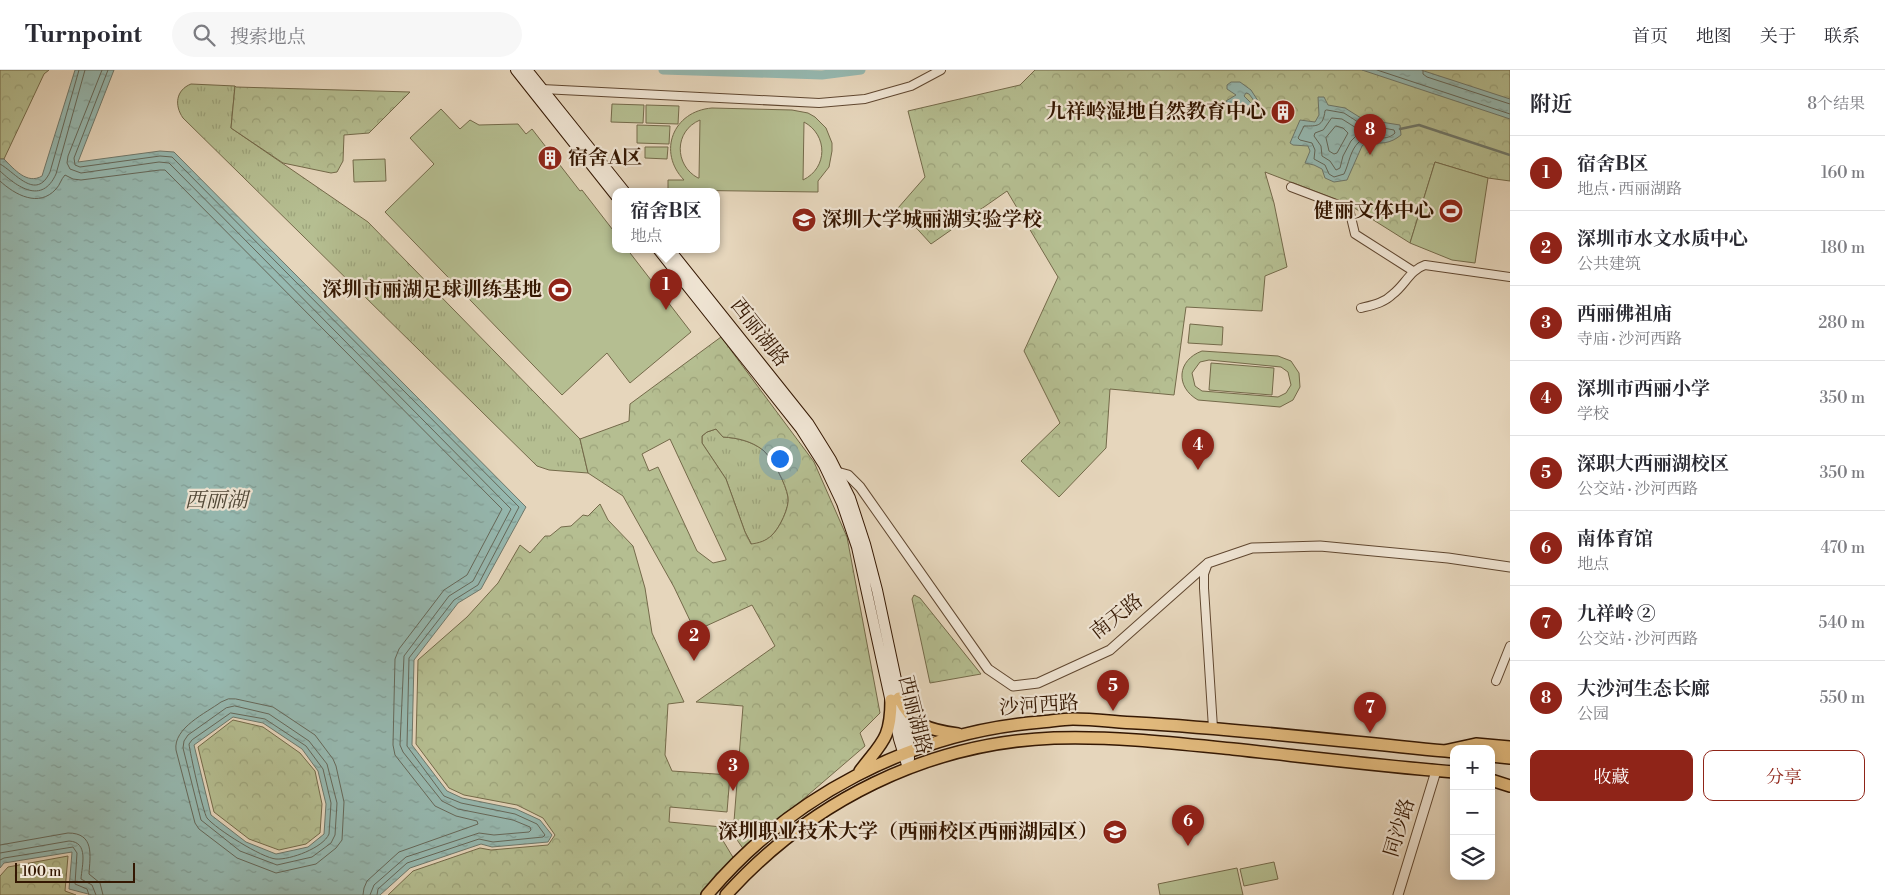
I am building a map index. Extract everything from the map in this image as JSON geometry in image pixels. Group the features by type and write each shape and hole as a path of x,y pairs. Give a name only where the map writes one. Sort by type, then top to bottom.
{"main road":[{"path":"520,70 542,89 622,188"},
{"path":"520,70 612,191"},
{"name":"西丽湖路","path":"661,253 801,428 824,465 842,503 857,547 895,699"},
{"name":"西丽湖路","path":"672,253 808,423 850,498 877,590 908,768"},
{"path":"895,699 912,719 922,725 933,730 962,734"},
{"path":"857,775 880,748 885,738 895,699"},
{"name":"沙河西路","path":"707,895 745,855 778,826 815,800 857,775 906,753 962,734 1006,726 1072,719 1213,728 1448,752 1476,744 1510,747"},
{"name":"沙河西路","path":"726,895 754,866 805,824 848,796 908,768 945,756 987,746 1030,740 1081,738 1164,742 1450,772"},
{"path":"1495,756 1510,758"},
{"path":"1495,776 1510,778"},
{"path":"1495,781 1510,786"}],"street":[{"path":"542,89 819,104 865,100 911,86 941,70"},
{"path":"1292,187 1349,209 1355,234 1413,271"},
{"path":"1361,308 1389,298 1401,288 1413,271 1419,267 1430,265 1510,277"},
{"name":"南天路","path":"837,472 848,475 860,487 988,669 1013,686 1038,683 1110,650 1208,563 1252,548 1320,546 1448,558 1510,567"},
{"path":"1208,563 1204,574 1204,588 1213,728"},
{"path":"1496,681 1510,646"},
{"name":"同沙路","path":"1398,895 1436,771"}],"green space":[{"path":"0,70 49,70 44,74 4,159 0,159"},
{"path":"1035,70 1510,70 1510,181 1488,178 1435,162 1410,243 1348,204 1265,172 1274,203 1287,267 1265,276 1262,311 1186,307 1174,395 1110,389 1106,448 1059,497 1021,461 1060,423 1024,351 1058,277 1007,191 931,244 898,208 925,177 908,111 1020,85"},
{"path":"191,84 235,86 231,128 368,222 580,439 588,473 549,470 537,466 183,118 178,108 178,98 182,90"},
{"path":"235,86 410,92 369,133 344,135 343,161 337,172 331,173 283,163 231,128"},
{"path":"612,104 644,105 643,123 611,122"},
{"path":"646,105 679,106 678,124 646,123"},
{"path":"712,108 792,110 808,113 815,117 826,128 832,143 829,167 818,181 818,192 668,188 668,180 684,180 676,169 671,146 673,135 687,117 698,111","holes":["700,120 699,178 690,172 685,165 681,157 680,148 685,132 691,125","804,122 812,128 821,143 821,160 811,175 803,180"]},
{"name":"深圳市丽湖足球训练基地","path":"441,109 460,129 470,120 479,125 518,124 526,134 532,129 612,229 612,253 630,253 691,332 630,383 607,353 562,395 385,212 434,164 410,138"},
{"path":"637,125 670,126 669,144 637,143"},
{"path":"645,147 668,147 667,159 645,158"},
{"path":"385,159 386,181 354,182 353,160"},
{"name":"健丽文体中心","path":"1435,162 1488,178 1475,263 1452,260 1410,243"},
{"path":"1190,324 1223,327 1222,345 1188,343"},
{"path":"721,337 814,462 847,537 880,713 860,733 865,746 744,850 733,834 743,706 696,702 775,646 752,605 695,631 674,587 623,496 588,473 580,439 629,421 630,404","holes":["716,429 723,437 744,440 763,450 775,465 785,485 788,497 786,512 775,532 762,541 751,544 726,479 702,443 702,436","670,439 726,559 726,560 713,563 697,551 658,467 649,471 642,454"]},
{"path":"1202,351 1278,356 1291,361 1299,373 1300,387 1293,400 1280,407 1198,400 1185,388 1182,374 1184,367 1194,355","holes":["1209,360 1281,367 1288,372 1291,385 1286,393 1278,397 1202,391 1195,386 1192,373 1200,362"]},
{"path":"1211,363 1274,368 1272,395 1209,390"},
{"path":"716,429 723,437 744,440 763,450 775,465 785,485 788,497 786,512 775,532 763,542 752,545 745,532 726,479 702,443 702,436"},
{"path":"600,504 608,520 633,546 645,588 652,633 684,702 668,704 665,755 672,771 730,775 727,812 670,807 669,822 722,827 722,839 734,859 701,895 388,895 413,871 480,848 491,850 548,845 555,835 543,818 517,805 464,795 449,788 416,744 418,660 467,617 498,583 520,545 530,553 545,536 550,536 561,527 571,526 583,515 588,516"},
{"path":"914,595 920,598 981,674 930,683 912,599"},
{"path":"233,720 263,727 300,753 315,771 322,804 320,833 306,844 279,850 249,839 214,812 198,747"},
{"path":"68,856 65,891 76,895 0,895 0,876 8,867"},
{"path":"1274,862 1278,879 1244,886 1240,869"},
{"path":"1237,868 1243,895 1160,895 1158,884"}],"water":[{"name":"西丽湖","path":"75,70 114,70 78,162 160,151 174,152 526,507 481,589 458,603 414,660 412,745 447,791 462,798 516,809 540,820 552,835 548,842 492,847 481,844 410,868 380,895 92,895 69,889 72,852 4,863 0,868 0,159 4,159 21,175 31,179 42,176","holes":["233,717 263,723 302,749 318,771 326,804 324,834 308,847 276,854 246,842 211,815 194,745"]},
{"path":"1362,70 1421,70 1510,99 1510,119"},
{"path":"1231,82 1240,82 1251,90 1260,104 1255,102 1249,94 1246,93 1244,96 1254,104 1254,112 1248,111 1240,105 1229,108 1226,101 1236,95 1227,89 1227,85"},
{"path":"1318,97 1324,97 1328,105 1345,108 1361,118 1400,125 1401,135 1389,142 1367,142 1362,146 1347,180 1334,182 1325,178 1322,169 1305,163 1310,151 1308,146 1290,143 1300,120 1315,122 1319,115"}],"waterway":[{"path":"663,70 822,75 861,70"},
{"path":"1400,129 1419,125 1510,155"}],"place":[{"name":"九祥岭湿地自然教育中心","path":"1283,112"},
{"name":"大沙河生态长廊","path":"1370,155"},
{"name":"宿舍A区","path":"550,158"},
{"name":"健丽文体中心","path":"1451,211"},
{"name":"深圳大学城丽湖实验学校","path":"804,220"},
{"name":"深圳市丽湖足球训练基地","path":"560,290"},
{"name":"宿舍B区","path":"666,310"},
{"name":"深圳市西丽小学","path":"1198,470"},
{"name":"深圳市水文水质中心","path":"694,661"},
{"name":"深职大西丽湖校区","path":"1113,711"},
{"name":"九祥岭 ②","path":"1370,733"},
{"name":"西丽佛祖庙","path":"733,791"},
{"name":"深圳职业技术大学（西丽校区西丽湖园区）","path":"1115,832"},
{"name":"南体育馆","path":"1188,846"}]}
